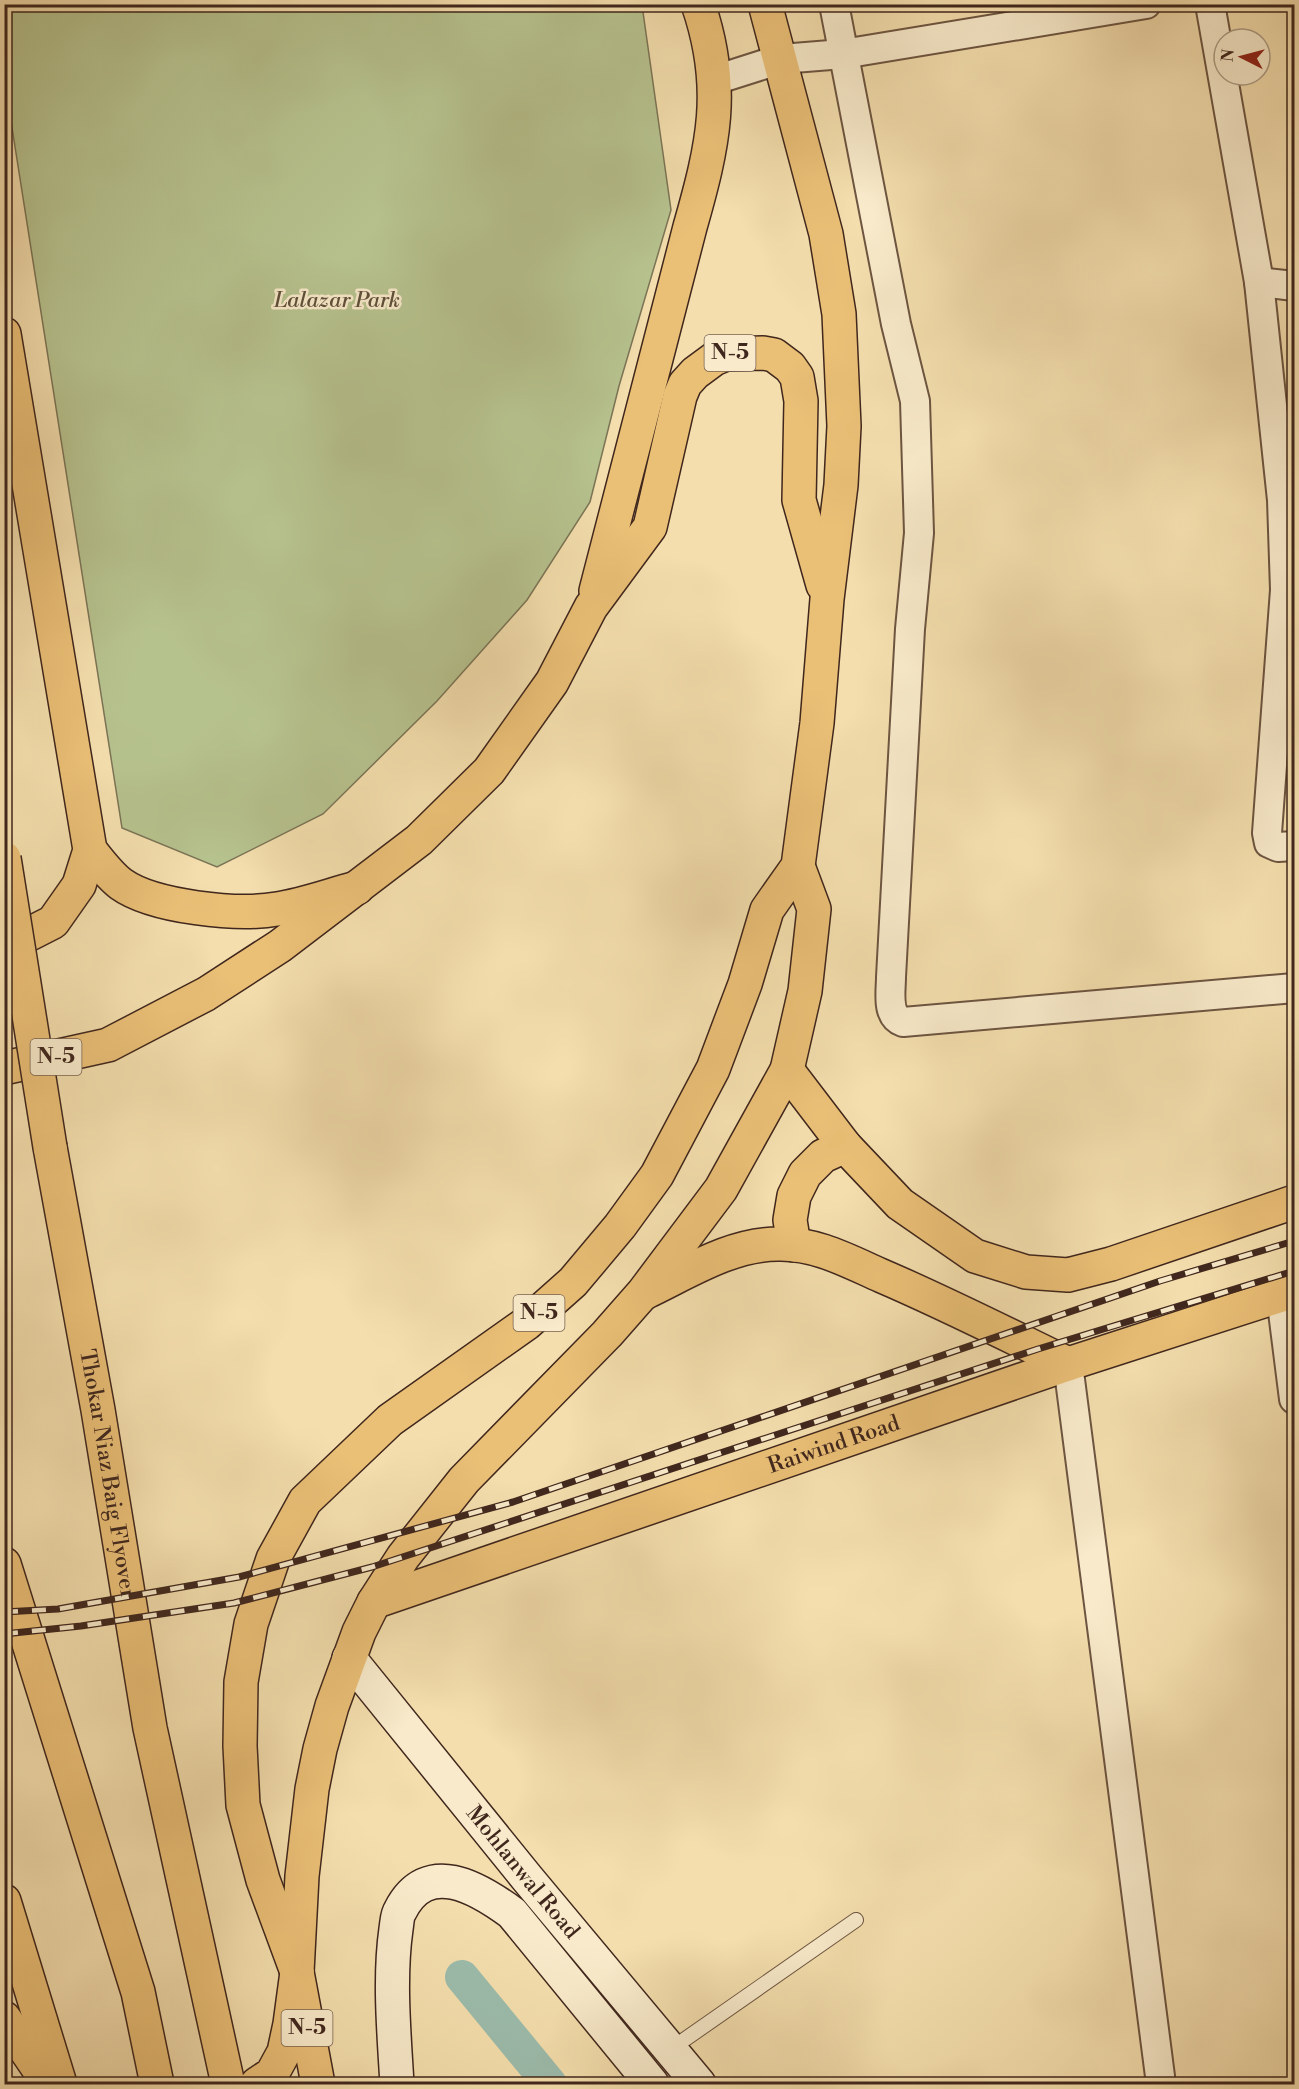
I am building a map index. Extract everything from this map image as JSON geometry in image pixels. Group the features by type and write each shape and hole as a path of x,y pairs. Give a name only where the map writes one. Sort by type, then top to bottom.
{"main road":[{"path":"591,607 706,170 714,124 715,80 704,21 698,4"},
{"path":"765,4 825,234 839,314 843,438 841,485 827,598"},
{"path":"4,334 90,850 79,885 53,922 4,947"},
{"name":"N-5","path":"4,1068 108,1045 215,988 280,946 419,840 489,771 552,682 591,607 650,527 680,396 685,384 707,363 736,352 763,353 774,356 790,367 797,377 801,401 799,500 827,598 817,723 798,866 767,910 745,984 712,1069 657,1175 621,1226 573,1282 528,1323 390,1420 305,1501 273,1559 251,1624 241,1682 240,1746 243,1805 263,1880 297,1972 318,2085"},
{"path":"90,850 121,884 145,896 198,908 244,912 277,909 357,888"},
{"name":"Thokar Niaz Baig Flyover","path":"4,858 48,1136 99,1410 150,1728 228,2085"},
{"path":"257,2085 272,2074 284,2052 297,1972 302,1876 312,1789 320,1749 359,1632 374,1602 403,1557 464,1480 607,1334 643,1293 721,1189 787,1070 805,991 814,909 798,866"},
{"path":"787,1070 845,1146 900,1204 975,1256 1026,1272 1068,1275 1111,1264 1294,1202"},
{"path":"794,1245 790,1220 794,1196 805,1174 823,1156 845,1146"},
{"path":"643,1293 735,1250 776,1244 821,1249 1068,1364"},
{"name":"Raiwind Road","path":"374,1602 1068,1364 1288,1294"},
{"path":"4,1564 138,1992 157,2085"},
{"name":"Mohlanwal Road","path":"349,1658 527,1878 699,2085"},
{"name":"Mohlanwal Road","path":"397,2085 394,2045 393,1948 399,1912 415,1891 431,1882 468,1885 488,1895 512,1913 652,2085"},
{"path":"4,1901 60,2085"},
{"path":"4,2018 49,2085"}],"street":[{"path":"834,4 896,324 915,401 919,533 909,641 891,976 892,1013 897,1020 903,1022 1294,988"},
{"path":"715,80 781,59 843,54 1146,4"},
{"path":"1210,4 1259,282 1289,544 1267,833 1269,843 1278,847 1294,846"},
{"path":"1259,282 1294,286"},
{"path":"1288,1294 1294,1399"},
{"path":"1068,1364 1161,2085"}],"lane":[{"path":"671,2049 856,1920"}],"green space":[{"name":"Lalazar Park","path":"4,5 642,5 671,210 619,386 590,502 527,600 437,701 323,814 217,867 122,828 5,83"}],"waterway":[{"path":"462,1977 550,2084"}],"railway":[{"path":"4,1612 58,1609 239,1577 513,1502 1160,1281 1294,1241"},
{"path":"4,1634 81,1626 234,1603 372,1567 1038,1349 1294,1271"}]}
